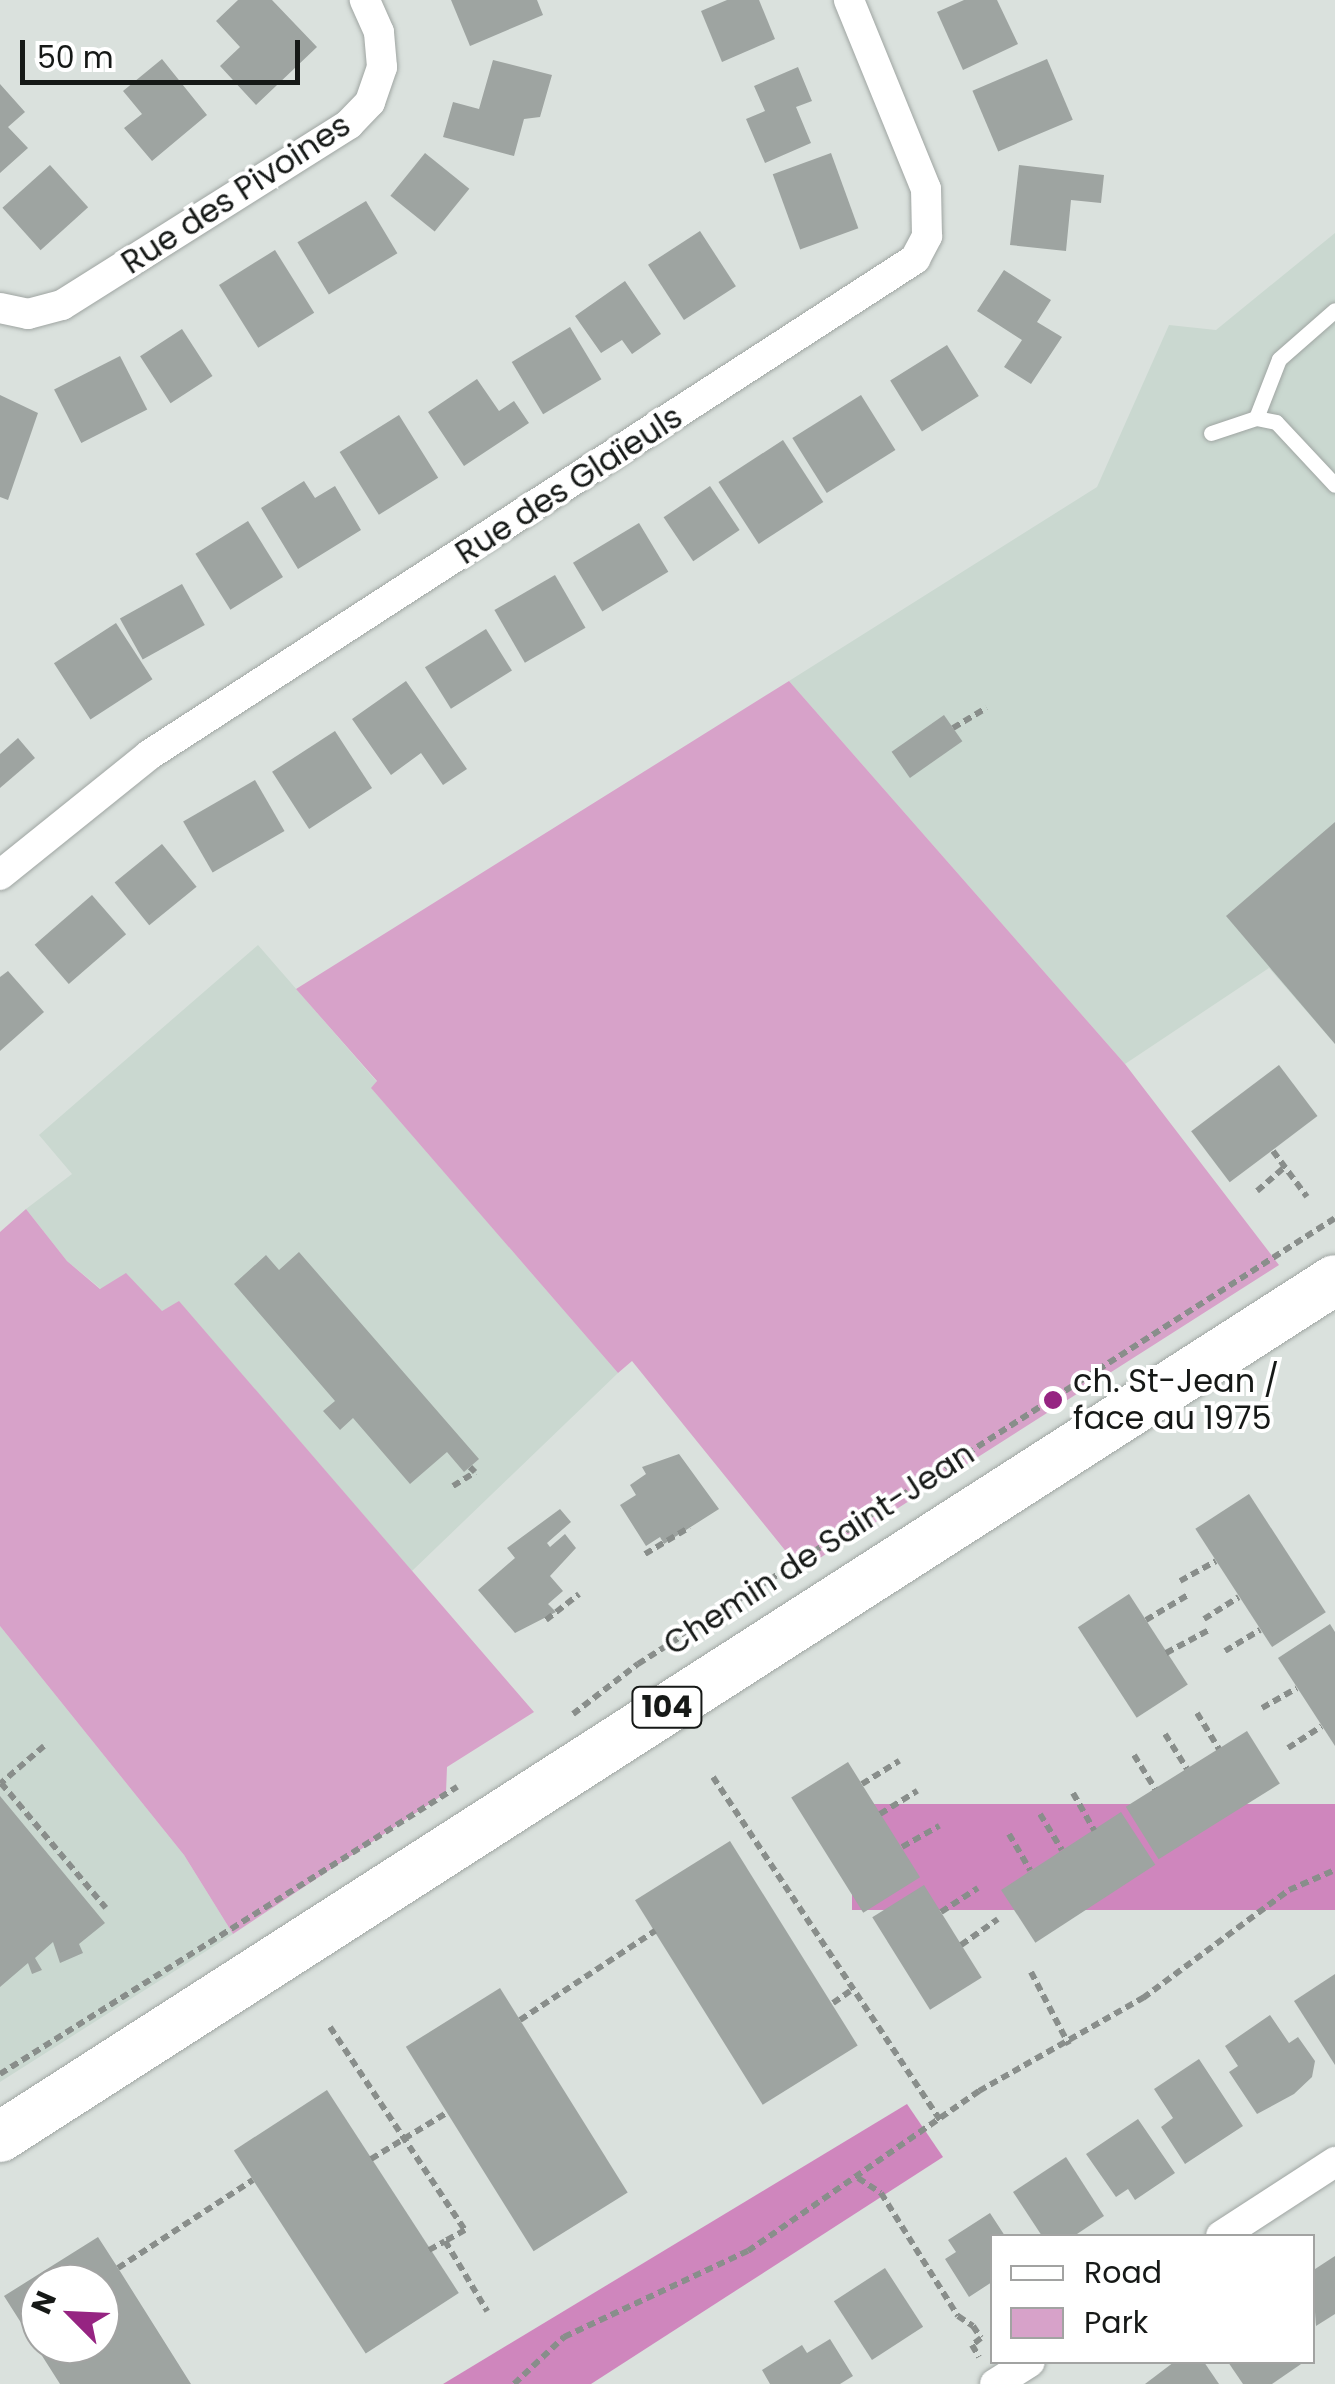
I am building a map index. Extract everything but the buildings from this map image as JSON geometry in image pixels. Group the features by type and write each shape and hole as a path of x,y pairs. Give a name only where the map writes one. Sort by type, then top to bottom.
{"main road":[{"name":"Chemin de Saint-Jean","path":"0,2136 1335,1280"}],"street":[{"name":"Rue des Pivoines","path":"0,308 28,314 62,305 350,124 370,102 382,67 379,32 365,0"},
{"name":"Rue des Glaïeuls","path":"0,875 149,755 914,259 927,236 926,189 848,0"},
{"path":"1224,2234 1335,2162"},
{"path":"989,2373 1023,2364"}],"lane":[{"path":"1256,418 1278,359 1335,310"},
{"path":"1211,433 1256,418 1276,422 1335,485"}],"path":[{"path":"953,728 986,708"},
{"path":"1273,1151 1307,1197"},
{"path":"1257,1191 1285,1167"},
{"name":"Chemin de Saint-Jean","path":"566,1719 638,1664 1335,1218"},
{"path":"453,1486 475,1472 470,1467"},
{"path":"644,1554 690,1527"},
{"path":"1180,1580 1216,1561"},
{"path":"546,1620 579,1594"},
{"path":"1146,1620 1188,1594"},
{"path":"1204,1619 1239,1597"},
{"path":"1166,1654 1211,1629"},
{"path":"1225,1651 1260,1630"},
{"path":"1262,1708 1297,1688"},
{"path":"1197,1713 1219,1749"},
{"path":"1288,1748 1322,1726"},
{"path":"1165,1734 1187,1769"},
{"path":"44,1746 1,1784 106,1908"},
{"path":"1134,1754 1156,1789"},
{"path":"862,1784 899,1761"},
{"path":"713,1778 850,1991 941,2121"},
{"path":"0,2074 466,1782"},
{"path":"880,1814 917,1790"},
{"path":"1073,1793 1094,1830"},
{"path":"1040,1814 1062,1850"},
{"path":"902,1848 940,1826"},
{"path":"1009,1834 1030,1870"},
{"path":"514,2384 564,2336 748,2250 941,2121 979,2091 1068,2045 1289,1890 1335,1870"},
{"path":"941,1912 978,1888"},
{"path":"962,1944 998,1919"},
{"path":"520,2020 655,1931"},
{"path":"1031,1972 1068,2045"},
{"path":"833,2003 850,1991"},
{"path":"330,2027 465,2230 429,2250"},
{"path":"371,2159 448,2112"},
{"path":"858,2178 881,2193 958,2316 973,2326 981,2338 972,2345 989,2373"},
{"path":"120,2267 253,2180"},
{"path":"444,2242 488,2311"}],"shaded area":[{"path":"1335,233 1335,1044 1269,968 1125,1064 789,681 1097,487 1169,325 1216,330"},
{"path":"258,945 377,1082 372,1089 618,1373 412,1571 179,1302 162,1311 101,1289 67,1261 26,1209 72,1174 39,1135"},
{"path":"0,1626 184,1855 233,1934 0,2082"},
{"path":"852,1804 1335,1804 1335,1910 852,1910"},
{"path":"907,2104 943,2157 591,2384 443,2384"}],"green space":[{"path":"789,681 1125,1064 1279,1265 801,1570 632,1361 618,1373 371,1088 377,1081 296,989"},
{"path":"26,1209 67,1261 100,1289 126,1273 162,1311 179,1301 534,1712 447,1767 446,1793 233,1934 184,1855 0,1626 0,1232"}],"place":[{"name":"ch. St-Jean / face au 1975","path":"1053,1400"}]}
